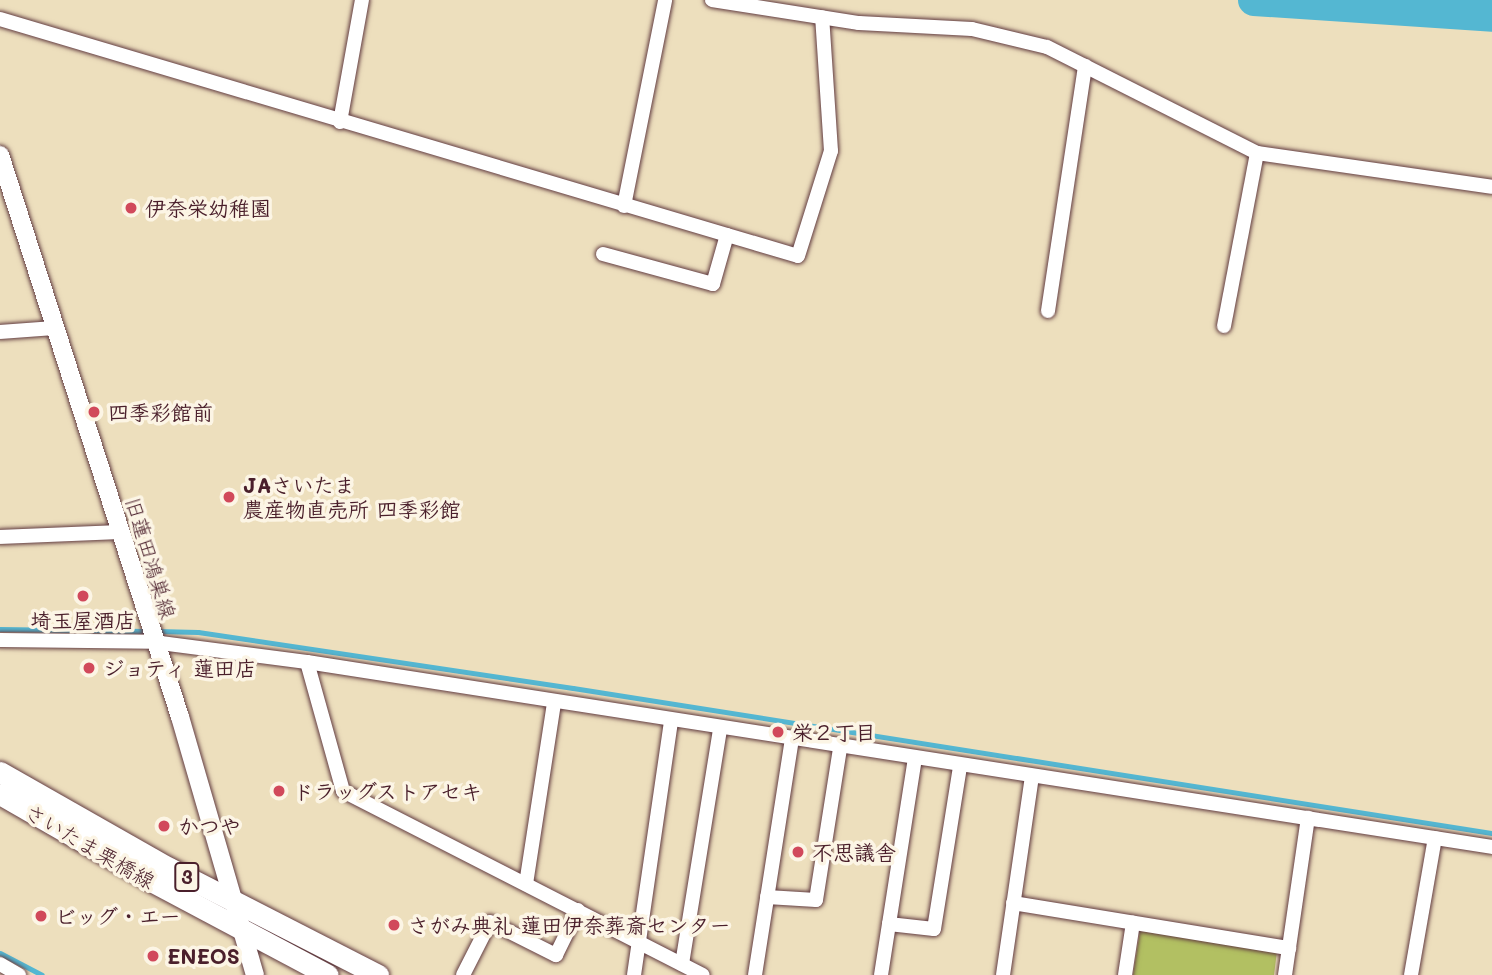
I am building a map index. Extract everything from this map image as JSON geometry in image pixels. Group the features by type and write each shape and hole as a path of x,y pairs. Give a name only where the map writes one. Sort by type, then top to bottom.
{"main road":[{"name":"さいたま栗橋線","path":"0,772 230,899 378,975"},
{"name":"さいたま栗橋線","path":"0,794 328,975"}],"street":[{"path":"340,122 362,0"},
{"path":"624,206 665,0"},
{"path":"712,0 822,16 972,29 1047,47 1257,153 1492,187"},
{"path":"0,19 798,256 831,151 822,16"},
{"path":"1048,311 1085,66"},
{"path":"1224,326 1257,153"},
{"name":"旧蓮田鴻巣線","path":"0,155 150,632 180,717 230,899 255,975"},
{"path":"603,254 713,284 727,235"},
{"path":"0,332 54,328"},
{"path":"0,537 119,533"},
{"path":"0,640 150,632 307,662 720,730 1492,847"},
{"path":"307,662 343,790 703,975"},
{"path":"526,884 554,703"},
{"path":"634,975 671,722"},
{"path":"682,964 720,730"},
{"path":"755,975 792,740"},
{"path":"767,897 816,900 840,748"},
{"path":"881,975 915,759"},
{"path":"889,924 934,929 960,766"},
{"path":"1003,975 1032,777"},
{"path":"1285,975 1308,818"},
{"path":"1411,975 1435,838"},
{"path":"1013,904 1289,948"},
{"path":"463,975 490,922 556,955 578,910"},
{"path":"1125,975 1133,923"},
{"path":"0,964 19,975"}],"green space":[{"path":"1140,931 1277,951 1274,975 1133,975"}],"water":[{"path":"1332,0 1441,0 1492,8 1492,29"}],"waterway":[{"path":"1254,0 1492,16"},
{"path":"0,629 147,631"},
{"path":"157,631 198,632 573,688 1492,833"},
{"path":"0,953 42,975"}],"place":[{"name":"伊奈栄幼稚園","path":"131,208"},
{"name":"四季彩館前","path":"94,412"},
{"name":"JAさいたま 農産物直売所 四季彩館","path":"229,497"},
{"name":"埼玉屋酒店","path":"83,596"},
{"name":"ジョティ 蓮田店","path":"89,668"},
{"name":"栄２丁目","path":"778,732"},
{"name":"ドラッグストアセキ","path":"279,791"},
{"name":"かつや","path":"164,826"},
{"name":"不思議舎","path":"798,852"},
{"name":"ビッグ・エー","path":"41,916"},
{"name":"さがみ典礼 蓮田伊奈葬斎センター","path":"394,925"},
{"name":"ENEOS","path":"153,956"}]}
